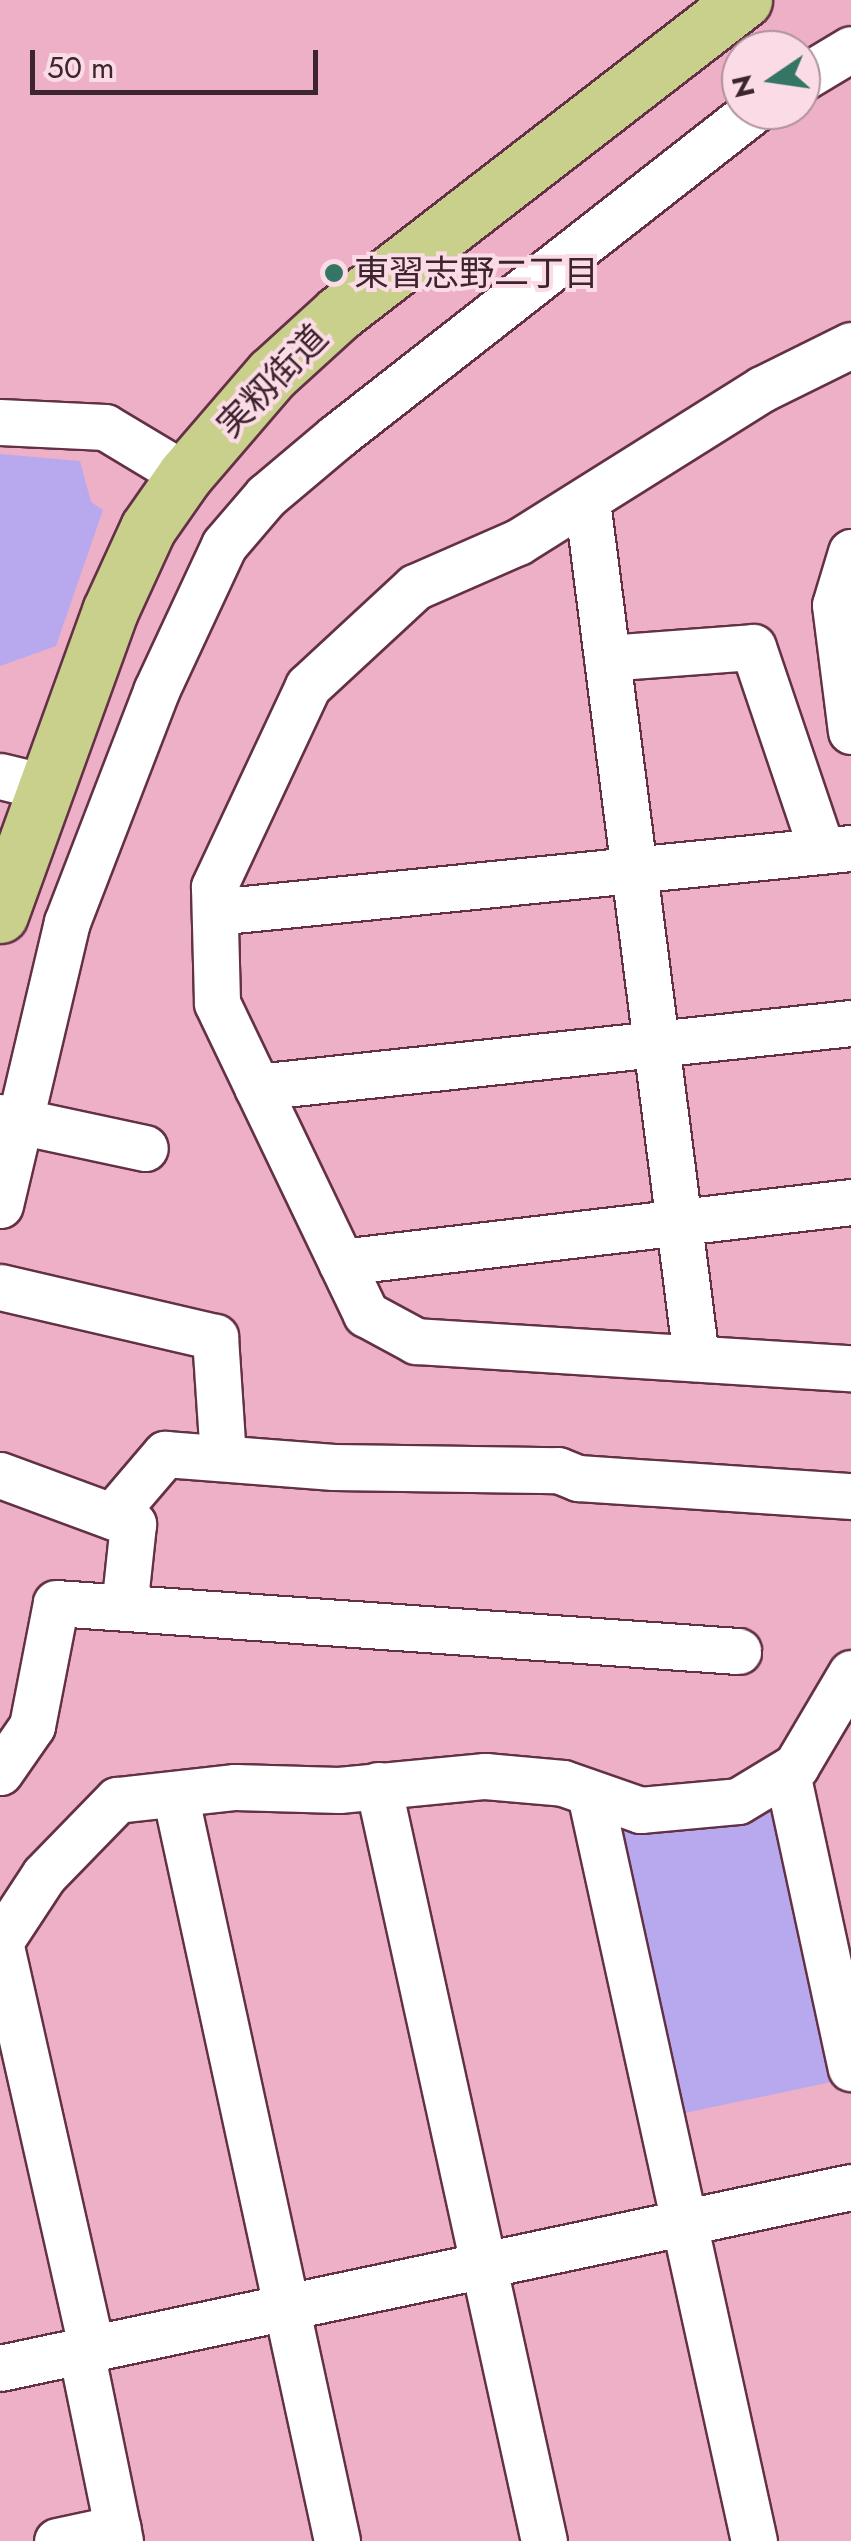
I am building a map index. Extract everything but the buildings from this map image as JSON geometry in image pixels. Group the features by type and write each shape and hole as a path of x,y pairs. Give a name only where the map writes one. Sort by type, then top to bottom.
{"main road":[{"name":"実籾街道","path":"0,915 22,781 148,528 185,474 272,374 339,313 744,0"}],"street":[{"path":"821,67 851,50"},
{"path":"0,1205 8,1118 67,922 156,691 209,570 238,525 336,438 729,130"},
{"path":"851,345 762,390 518,542 415,587 308,686 214,886 218,1003 366,1314 416,1340 851,1368"},
{"path":"0,422 105,427 185,474"},
{"path":"587,502 696,1358"},
{"path":"851,552 835,605 851,731"},
{"path":"215,912 836,849 753,647 607,658"},
{"path":"257,1087 851,1023"},
{"path":"8,1118 145,1148"},
{"path":"341,1262 851,1202"},
{"path":"0,1288 214,1337 223,1458"},
{"path":"112,1516 165,1454 558,1470 578,1478 851,1496"},
{"path":"0,1475 133,1524 124,1608"},
{"path":"0,1772 32,1726 56,1603 738,1651"},
{"path":"58,2541 119,2535 86,2350 0,1942 44,1875 117,1800 484,1776 563,1783 640,1810 738,1801 787,1773 808,1750 851,1673"},
{"path":"787,1773 842,1981 851,2068"},
{"path":"378,1785 544,2541"},
{"path":"175,1794 337,2541"},
{"path":"590,1794 754,2541"},
{"path":"0,2368 851,2187"}],"shaded area":[{"path":"0,454 80,461 91,502 103,510 56,646 0,666"},
{"path":"778,1797 836,2081 675,2115 610,1819"}],"place":[{"name":"東習志野二丁目","path":"334,273"}]}
